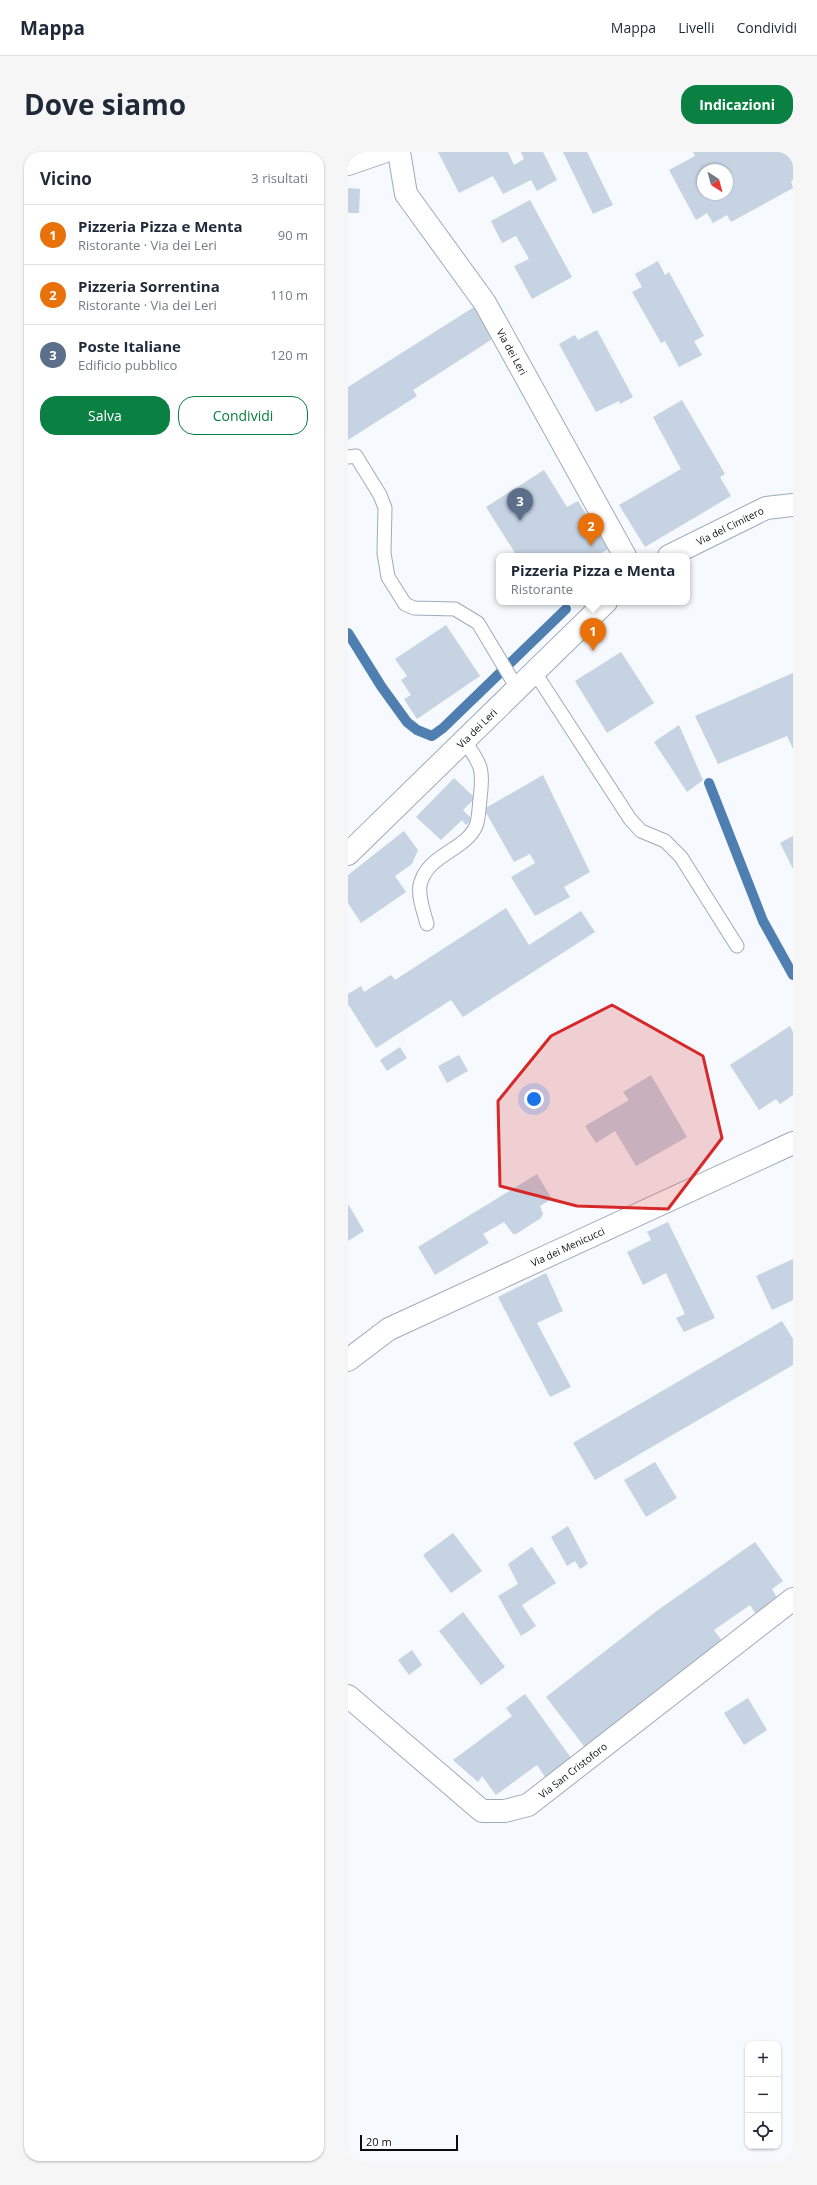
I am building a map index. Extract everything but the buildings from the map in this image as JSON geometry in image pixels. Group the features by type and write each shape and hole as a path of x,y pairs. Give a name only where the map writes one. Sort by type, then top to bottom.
{"street":[{"path":"348,164 383,152"},
{"name":"Via dei Leri","path":"399,152 406,194 485,302 623,553"},
{"name":"Via del Cimitero","path":"675,553 766,508 793,505"},
{"name":"Via dei Leri","path":"348,854 603,605"},
{"name":"Via dei Menicucci","path":"348,1360 389,1329 793,1143"},
{"name":"Via San Cristoforo","path":"348,1696 482,1811 505,1811 528,1805 793,1599"}],"lane":[{"path":"348,457 356,456 380,495 384,508 384,553 388,577 405,604 414,608 455,609 478,623 517,688"},
{"path":"534,671 630,819 641,831 665,841 681,857 737,946"},
{"path":"427,924 420,901 420,885 430,865 467,838 476,826 483,774 479,762 464,740"}],"highlighted area":[{"path":"612,1005 703,1056 722,1138 668,1209 577,1206 500,1186 498,1101 551,1036"}],"waterway":[{"path":"348,633 381,686 407,722 417,730 432,736 443,728 566,609"},
{"path":"709,783 763,921 793,975"}],"place":[{"name":"Poste Italiane","path":"520,521"},
{"name":"Pizzeria Sorrentina","path":"591,546"},
{"name":"Pizzeria Pizza e Menta","path":"593,651"}]}
